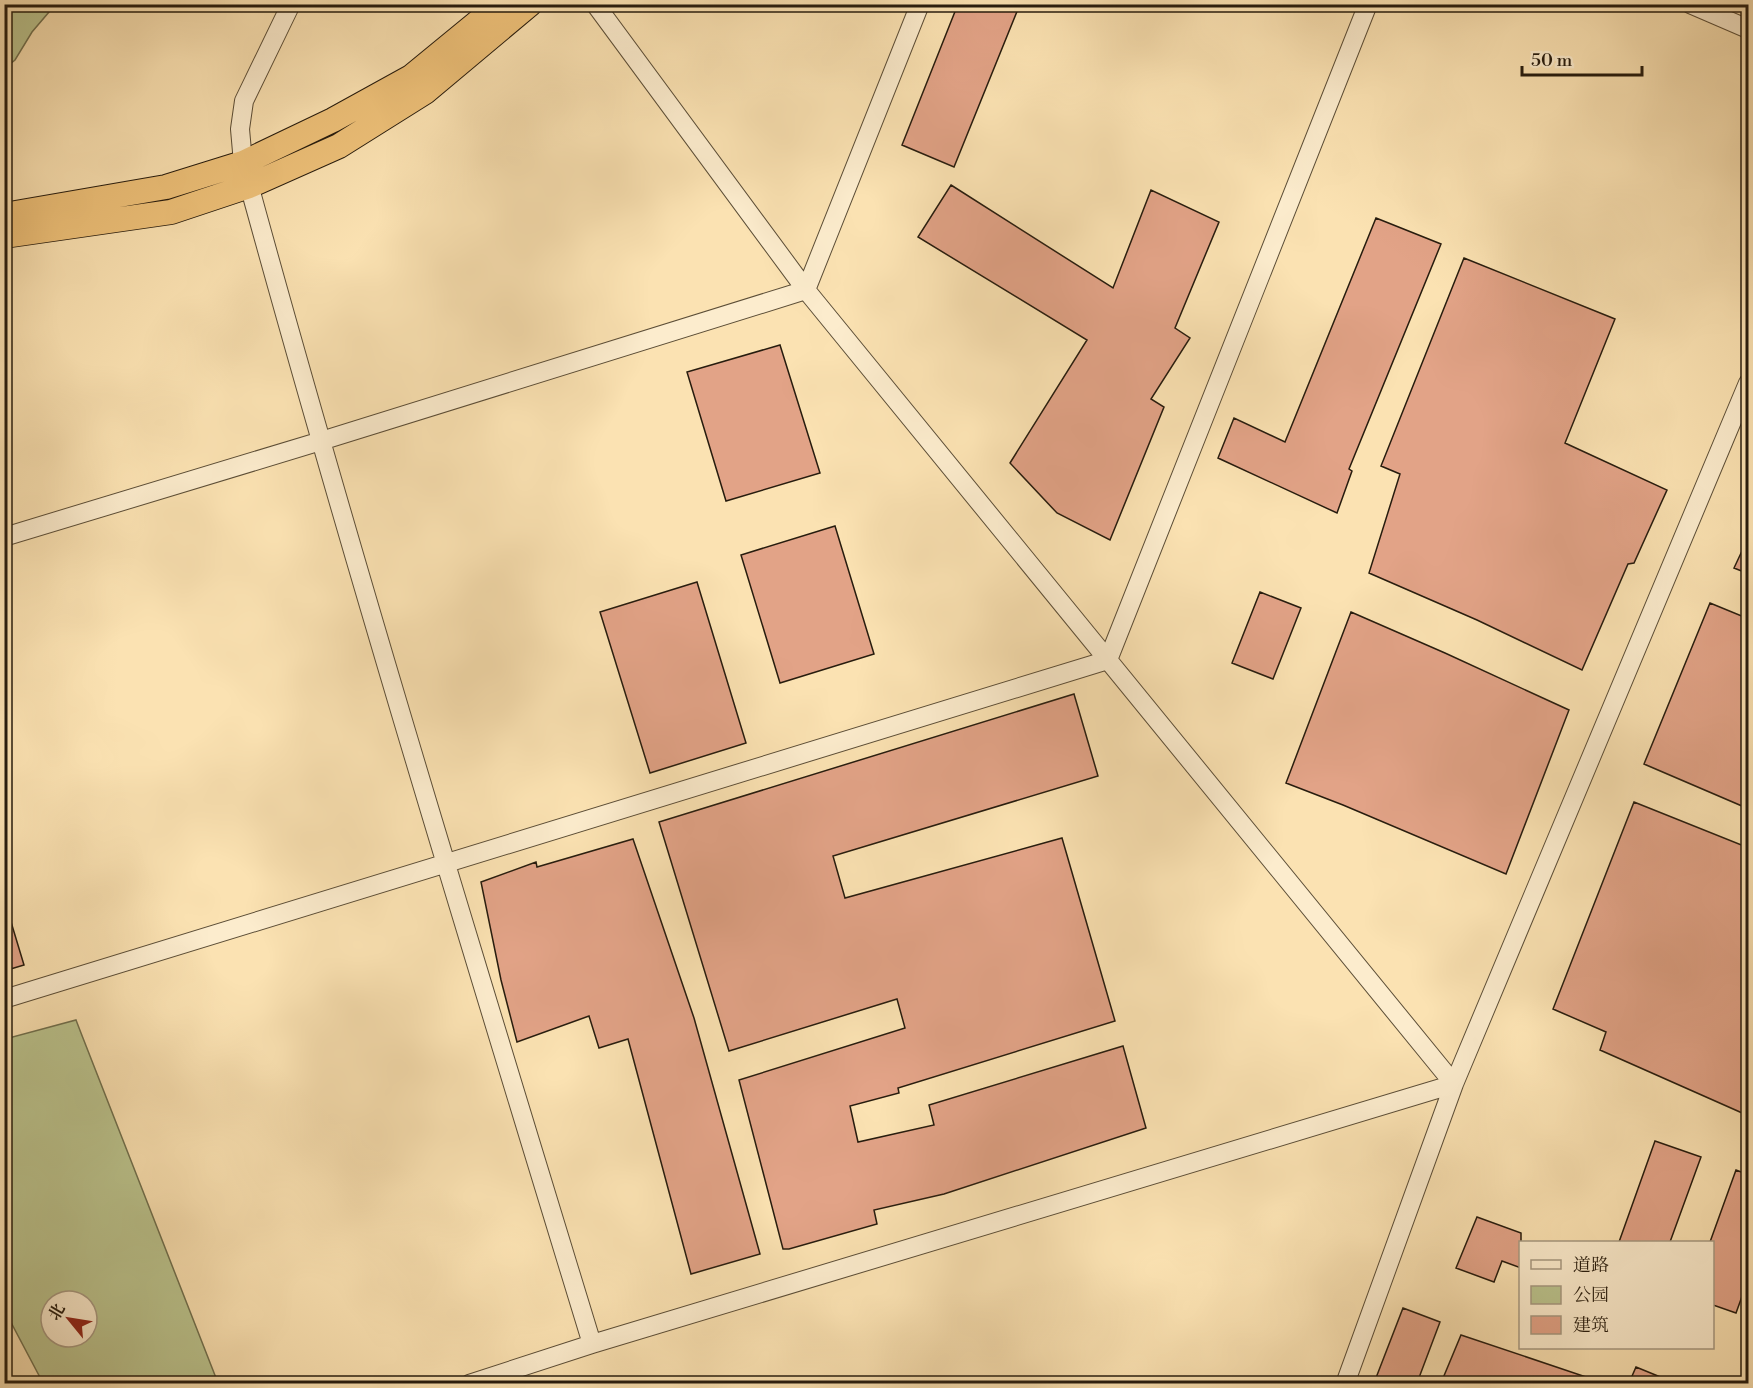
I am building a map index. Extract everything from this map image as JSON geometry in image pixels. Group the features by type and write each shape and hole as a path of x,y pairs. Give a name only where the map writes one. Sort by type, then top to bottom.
{"highway":[{"path":"4,214 166,187 243,163 333,120 411,77 500,4"},
{"path":"4,237 171,212 249,186 339,146 424,92 530,4"}],"street":[{"path":"291,4 244,101 240,129 243,163 321,441 445,862 592,1344"},
{"path":"594,4 806,290 1454,1084"},
{"path":"806,290 920,4"},
{"path":"1108,660 1368,4"},
{"path":"1690,4 1749,29"},
{"path":"4,537 806,290"},
{"path":"1345,1383 1454,1084 1749,383"},
{"path":"4,999 1108,660"},
{"path":"469,1383 1454,1084"}],"green space":[{"path":"5,4 47,5 49,12 32,32 15,60 5,68"},
{"path":"76,1020 218,1383 43,1383 5,1311 5,1039"}],"building":[{"path":"958,4 1020,4 954,167 902,145"},
{"path":"951,185 1113,288 1151,190 1219,222 1175,328 1190,338 1151,399 1164,407 1110,540 1057,513 1010,463 1087,340 918,237"},
{"path":"1376,218 1441,244 1349,469 1352,471 1337,513 1218,458 1234,418 1285,442"},
{"path":"1464,258 1615,319 1565,443 1667,490 1634,563 1628,564 1582,670 1477,620 1369,573 1400,474 1381,466"},
{"path":"780,345 820,473 726,501 687,372"},
{"path":"835,526 874,654 780,683 741,555"},
{"path":"1749,536 1749,574 1734,568"},
{"path":"697,582 746,743 650,773 600,612"},
{"path":"1260,592 1301,608 1273,679 1232,663"},
{"path":"1710,603 1749,619 1749,809 1644,764"},
{"path":"1351,612 1569,710 1506,874 1286,783"},
{"path":"1074,694 1098,776 833,856 845,898 1062,838 1115,1021 898,1088 899,1093 850,1106 858,1142 934,1125 929,1105 1123,1046 1146,1128 944,1194 874,1210 877,1224 783,1249 739,1080 905,1028 897,999 729,1051 659,822"},
{"path":"1634,802 1749,848 1749,1116 1600,1050 1606,1032 1553,1009"},
{"path":"633,839 694,1018 760,1254 691,1274 628,1039 599,1048 589,1016 517,1042 501,980 481,882 536,862 537,867"},
{"path":"8,912 24,965 4,971 4,913"},
{"path":"1655,1141 1701,1157 1670,1241 1619,1241"},
{"path":"1736,1170 1749,1175 1749,1277 1736,1313 1714,1305 1714,1241 1710,1241"},
{"path":"1477,1217 1521,1233 1519,1267 1502,1261 1494,1282 1456,1268"},
{"path":"1403,1308 1440,1322 1417,1383 1374,1383"},
{"path":"1461,1335 1598,1381 1598,1383 1441,1383"},
{"path":"1636,1367 1675,1383 1629,1383"}]}
